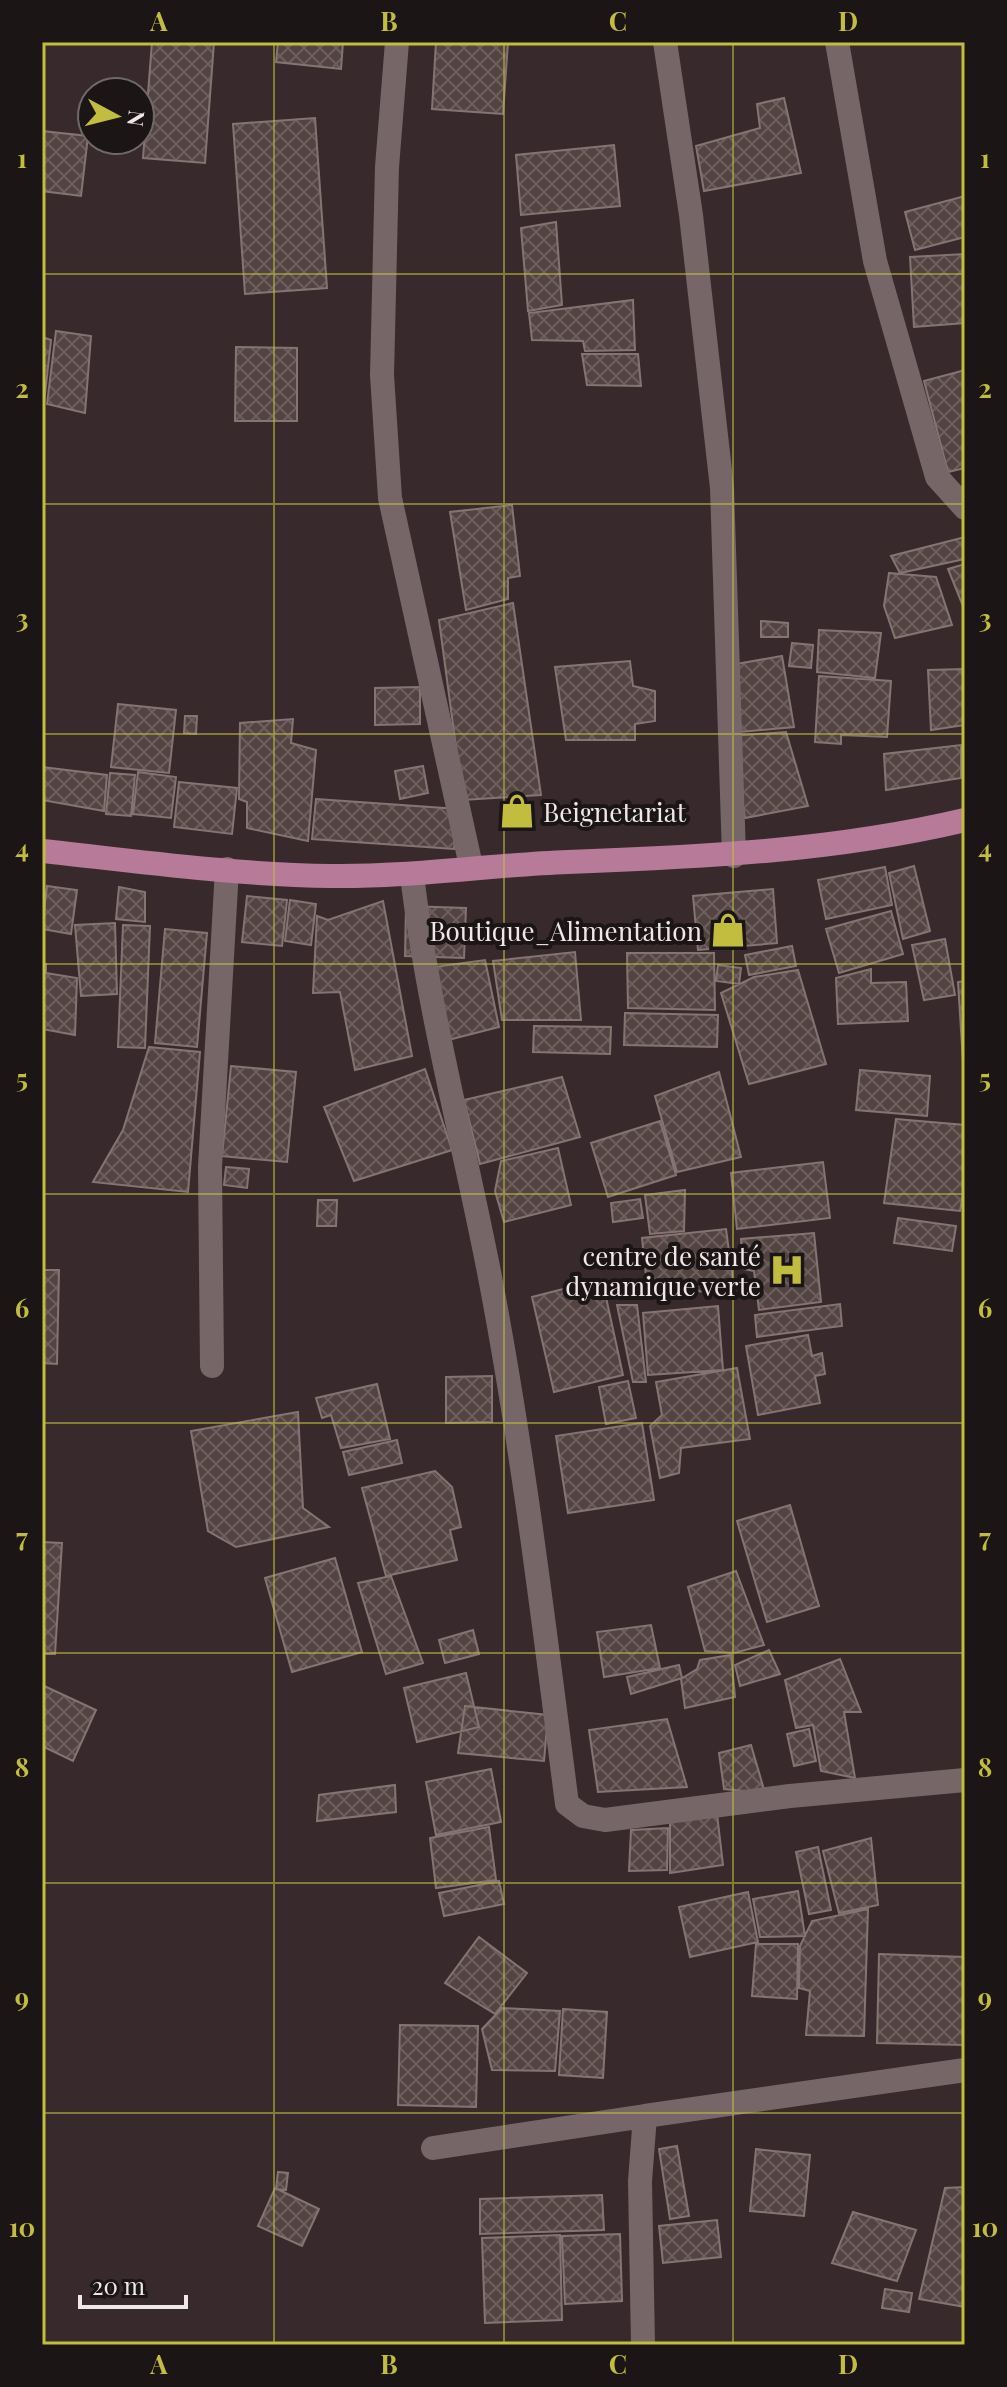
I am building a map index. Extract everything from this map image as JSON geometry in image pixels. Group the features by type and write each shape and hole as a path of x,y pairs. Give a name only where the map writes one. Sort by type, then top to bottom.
{"main road":[{"path":"42,851 330,876 412,875 471,866 734,856 901,835 965,820"}],"street":[{"path":"397,42 387,167 382,375 390,498 471,866"},
{"path":"665,42 691,215 722,488 734,856"},
{"path":"837,42 875,261 937,477 965,508"},
{"path":"212,1366 210,1167 227,869"},
{"path":"412,875 423,965 489,1271 518,1433 567,1804 583,1816 605,1820 790,1796 965,1780"},
{"path":"433,2148 965,2070"},
{"path":"643,2345 640,2181 645,2116"}],"building":[{"path":"152,42 214,42 205,163 143,158 156,156 156,76 149,76"},
{"path":"278,42 343,42 341,69 276,62"},
{"path":"436,42 508,42 503,114 432,109"},
{"path":"784,98 801,173 704,191 696,146 760,128 757,104"},
{"path":"315,118 327,288 245,294 233,124"},
{"path":"42,131 76,135 76,156 86,156 81,196 42,191"},
{"path":"614,145 620,206 521,215 516,155"},
{"path":"965,196 965,237 915,250 905,212"},
{"path":"556,222 562,305 528,311 521,228"},
{"path":"965,254 965,323 914,327 910,257"},
{"path":"633,300 635,350 585,351 583,341 532,340 529,313"},
{"path":"56,331 91,336 85,413 47,404"},
{"path":"42,337 51,340 44,403 42,402"},
{"path":"236,347 297,348 297,421 235,421"},
{"path":"582,354 638,354 641,386 587,385"},
{"path":"965,370 965,468 948,472 924,381"},
{"path":"512,505 520,576 508,578 508,599 466,610 450,512"},
{"path":"965,537 965,559 900,573 891,556"},
{"path":"965,564 965,611 948,569"},
{"path":"889,573 936,577 952,625 895,638 884,606"},
{"path":"513,603 541,795 463,800 439,620"},
{"path":"761,621 788,623 788,637 761,637"},
{"path":"819,630 881,633 875,678 817,672"},
{"path":"792,643 813,645 811,668 789,666"},
{"path":"782,656 794,727 740,732 730,665"},
{"path":"630,661 633,686 655,691 655,721 635,724 635,740 566,740 555,667"},
{"path":"965,669 965,725 931,730 928,670"},
{"path":"819,676 891,681 887,737 841,735 841,744 815,742"},
{"path":"420,687 420,724 375,725 375,688"},
{"path":"118,704 176,710 169,773 111,767"},
{"path":"185,716 197,716 196,734 184,733"},
{"path":"293,719 291,743 316,750 308,841 247,828 247,802 239,799 240,723"},
{"path":"786,732 808,806 745,818 730,736"},
{"path":"961,745 961,778 886,790 884,754"},
{"path":"423,766 428,793 400,799 395,771"},
{"path":"42,767 107,775 104,811 42,800"},
{"path":"138,772 176,777 171,818 133,814"},
{"path":"110,773 135,775 131,816 106,814"},
{"path":"179,782 237,788 232,834 174,827"},
{"path":"316,799 458,809 454,849 312,839"},
{"path":"914,866 930,931 903,939 889,873"},
{"path":"885,867 892,905 826,919 818,880"},
{"path":"47,886 77,890 71,934 42,929"},
{"path":"119,887 145,892 145,922 116,919"},
{"path":"773,889 777,943 698,950 693,896"},
{"path":"247,896 287,900 282,946 242,942"},
{"path":"290,900 316,904 311,945 285,941"},
{"path":"383,901 412,1056 355,1070 340,992 313,993 317,916 328,920"},
{"path":"406,906 466,908 464,958 405,956"},
{"path":"891,911 903,954 839,973 826,929"},
{"path":"115,923 117,994 81,996 75,925"},
{"path":"123,925 150,926 145,1048 118,1047"},
{"path":"165,929 207,933 197,1047 155,1043"},
{"path":"945,939 955,995 924,1000 912,945"},
{"path":"792,946 796,966 749,975 745,955"},
{"path":"575,952 581,1020 502,1020 493,961"},
{"path":"627,953 714,953 715,1010 628,1008"},
{"path":"485,960 499,1027 448,1040 434,967"},
{"path":"42,963 46,964 46,973 77,978 75,1035 42,1029"},
{"path":"718,965 741,968 739,984 716,981"},
{"path":"871,969 871,983 906,982 908,1021 838,1024 836,978"},
{"path":"798,970 826,1064 749,1084 721,993 754,977"},
{"path":"965,981 965,1062 963,1062 958,982"},
{"path":"625,1013 718,1015 717,1047 624,1045"},
{"path":"534,1026 611,1027 610,1054 533,1052"},
{"path":"149,1047 200,1052 188,1192 93,1182 123,1130"},
{"path":"231,1066 296,1072 287,1162 222,1156"},
{"path":"425,1069 452,1150 354,1181 324,1107"},
{"path":"860,1070 930,1076 927,1116 856,1110"},
{"path":"719,1072 741,1157 677,1172 655,1096"},
{"path":"562,1077 580,1137 480,1164 464,1100"},
{"path":"896,1119 965,1125 965,1184 960,1211 884,1203"},
{"path":"660,1121 676,1175 608,1197 591,1143"},
{"path":"558,1148 571,1205 504,1222 495,1191 501,1161"},
{"path":"823,1162 830,1218 737,1229 731,1173"},
{"path":"226,1167 249,1169 247,1188 224,1185"},
{"path":"685,1190 684,1231 650,1234 645,1195"},
{"path":"640,1199 643,1218 613,1222 611,1203"},
{"path":"318,1200 337,1200 336,1226 317,1226"},
{"path":"898,1218 956,1226 952,1251 894,1243"},
{"path":"726,1229 734,1289 648,1295 642,1238"},
{"path":"814,1233 821,1302 759,1310 754,1271 743,1269 741,1239"},
{"path":"42,1270 59,1270 57,1364 42,1363"},
{"path":"602,1279 623,1375 554,1392 532,1297"},
{"path":"840,1304 842,1326 757,1337 755,1315"},
{"path":"617,1305 637,1305 646,1382 633,1382"},
{"path":"718,1306 723,1370 648,1375 643,1313"},
{"path":"808,1335 812,1356 822,1353 825,1374 815,1376 820,1403 758,1415 746,1346"},
{"path":"737,1368 750,1439 681,1448 679,1473 660,1478 650,1426 662,1415 656,1382"},
{"path":"492,1376 492,1422 446,1423 446,1377"},
{"path":"628,1381 636,1418 606,1424 599,1387"},
{"path":"377,1384 390,1439 341,1448 331,1415 322,1418 316,1398"},
{"path":"298,1412 303,1508 329,1527 236,1547 208,1531 191,1431"},
{"path":"642,1423 654,1500 568,1513 556,1436"},
{"path":"397,1440 402,1463 349,1475 343,1452"},
{"path":"435,1471 452,1487 461,1527 450,1530 457,1560 386,1576 362,1488"},
{"path":"790,1505 819,1606 767,1622 737,1521"},
{"path":"42,1542 62,1543 55,1654 42,1654"},
{"path":"335,1558 362,1652 292,1672 265,1578"},
{"path":"736,1571 764,1645 734,1653 705,1651 688,1587"},
{"path":"391,1576 423,1663 386,1674 358,1583"},
{"path":"651,1625 660,1668 604,1677 597,1632"},
{"path":"473,1630 479,1654 445,1663 439,1640"},
{"path":"769,1650 780,1674 740,1686 735,1665"},
{"path":"731,1655 735,1697 685,1708 681,1679 697,1669 700,1660"},
{"path":"840,1659 861,1712 844,1712 855,1778 821,1771 813,1725 796,1728 785,1680"},
{"path":"679,1665 682,1678 631,1694 627,1677"},
{"path":"466,1673 479,1727 417,1742 404,1688"},
{"path":"42,1685 96,1710 73,1761 42,1746"},
{"path":"465,1706 548,1715 544,1761 458,1753"},
{"path":"667,1719 687,1787 598,1792 589,1730"},
{"path":"809,1729 816,1761 794,1766 787,1734"},
{"path":"751,1745 765,1793 724,1789 719,1753"},
{"path":"491,1769 501,1822 436,1835 426,1782"},
{"path":"395,1785 396,1812 317,1821 319,1795"},
{"path":"717,1814 723,1865 670,1873 670,1819"},
{"path":"489,1827 496,1880 436,1888 430,1838"},
{"path":"668,1828 667,1870 629,1871 631,1830"},
{"path":"871,1838 878,1905 839,1913 823,1851"},
{"path":"818,1847 831,1910 809,1914 796,1852"},
{"path":"499,1881 504,1904 444,1916 439,1893"},
{"path":"798,1891 805,1936 760,1937 753,1899"},
{"path":"748,1892 758,1942 690,1957 679,1907"},
{"path":"868,1909 864,2036 806,2035 810,1991 799,1988 800,1946 812,1921"},
{"path":"479,1937 527,1973 495,2014 445,1983"},
{"path":"756,1944 798,1944 797,1999 752,1996"},
{"path":"879,1954 965,1957 964,2045 877,2043"},
{"path":"502,2008 560,2011 555,2071 492,2070 482,2029"},
{"path":"563,2009 607,2012 603,2078 559,2075"},
{"path":"400,2025 478,2026 476,2107 398,2105"},
{"path":"677,2146 689,2216 670,2219 659,2149"},
{"path":"756,2149 810,2155 804,2216 750,2211"},
{"path":"278,2172 288,2173 286,2190 276,2189"},
{"path":"965,2187 965,2307 919,2299 945,2188"},
{"path":"275,2188 319,2209 302,2246 258,2226"},
{"path":"602,2195 604,2230 480,2234 480,2199"},
{"path":"853,2212 916,2230 897,2281 832,2263"},
{"path":"717,2220 721,2257 663,2263 659,2226"},
{"path":"620,2234 622,2301 565,2304 562,2236"},
{"path":"560,2235 562,2320 485,2323 482,2238"},
{"path":"885,2289 912,2293 909,2312 882,2308"}],"place":[{"name":"Beignetariat","path":"517,811"},
{"name":"Boutique_Alimentation","path":"728,930"},
{"name":"centre de santé dynamique verte","path":"787,1270"}]}
